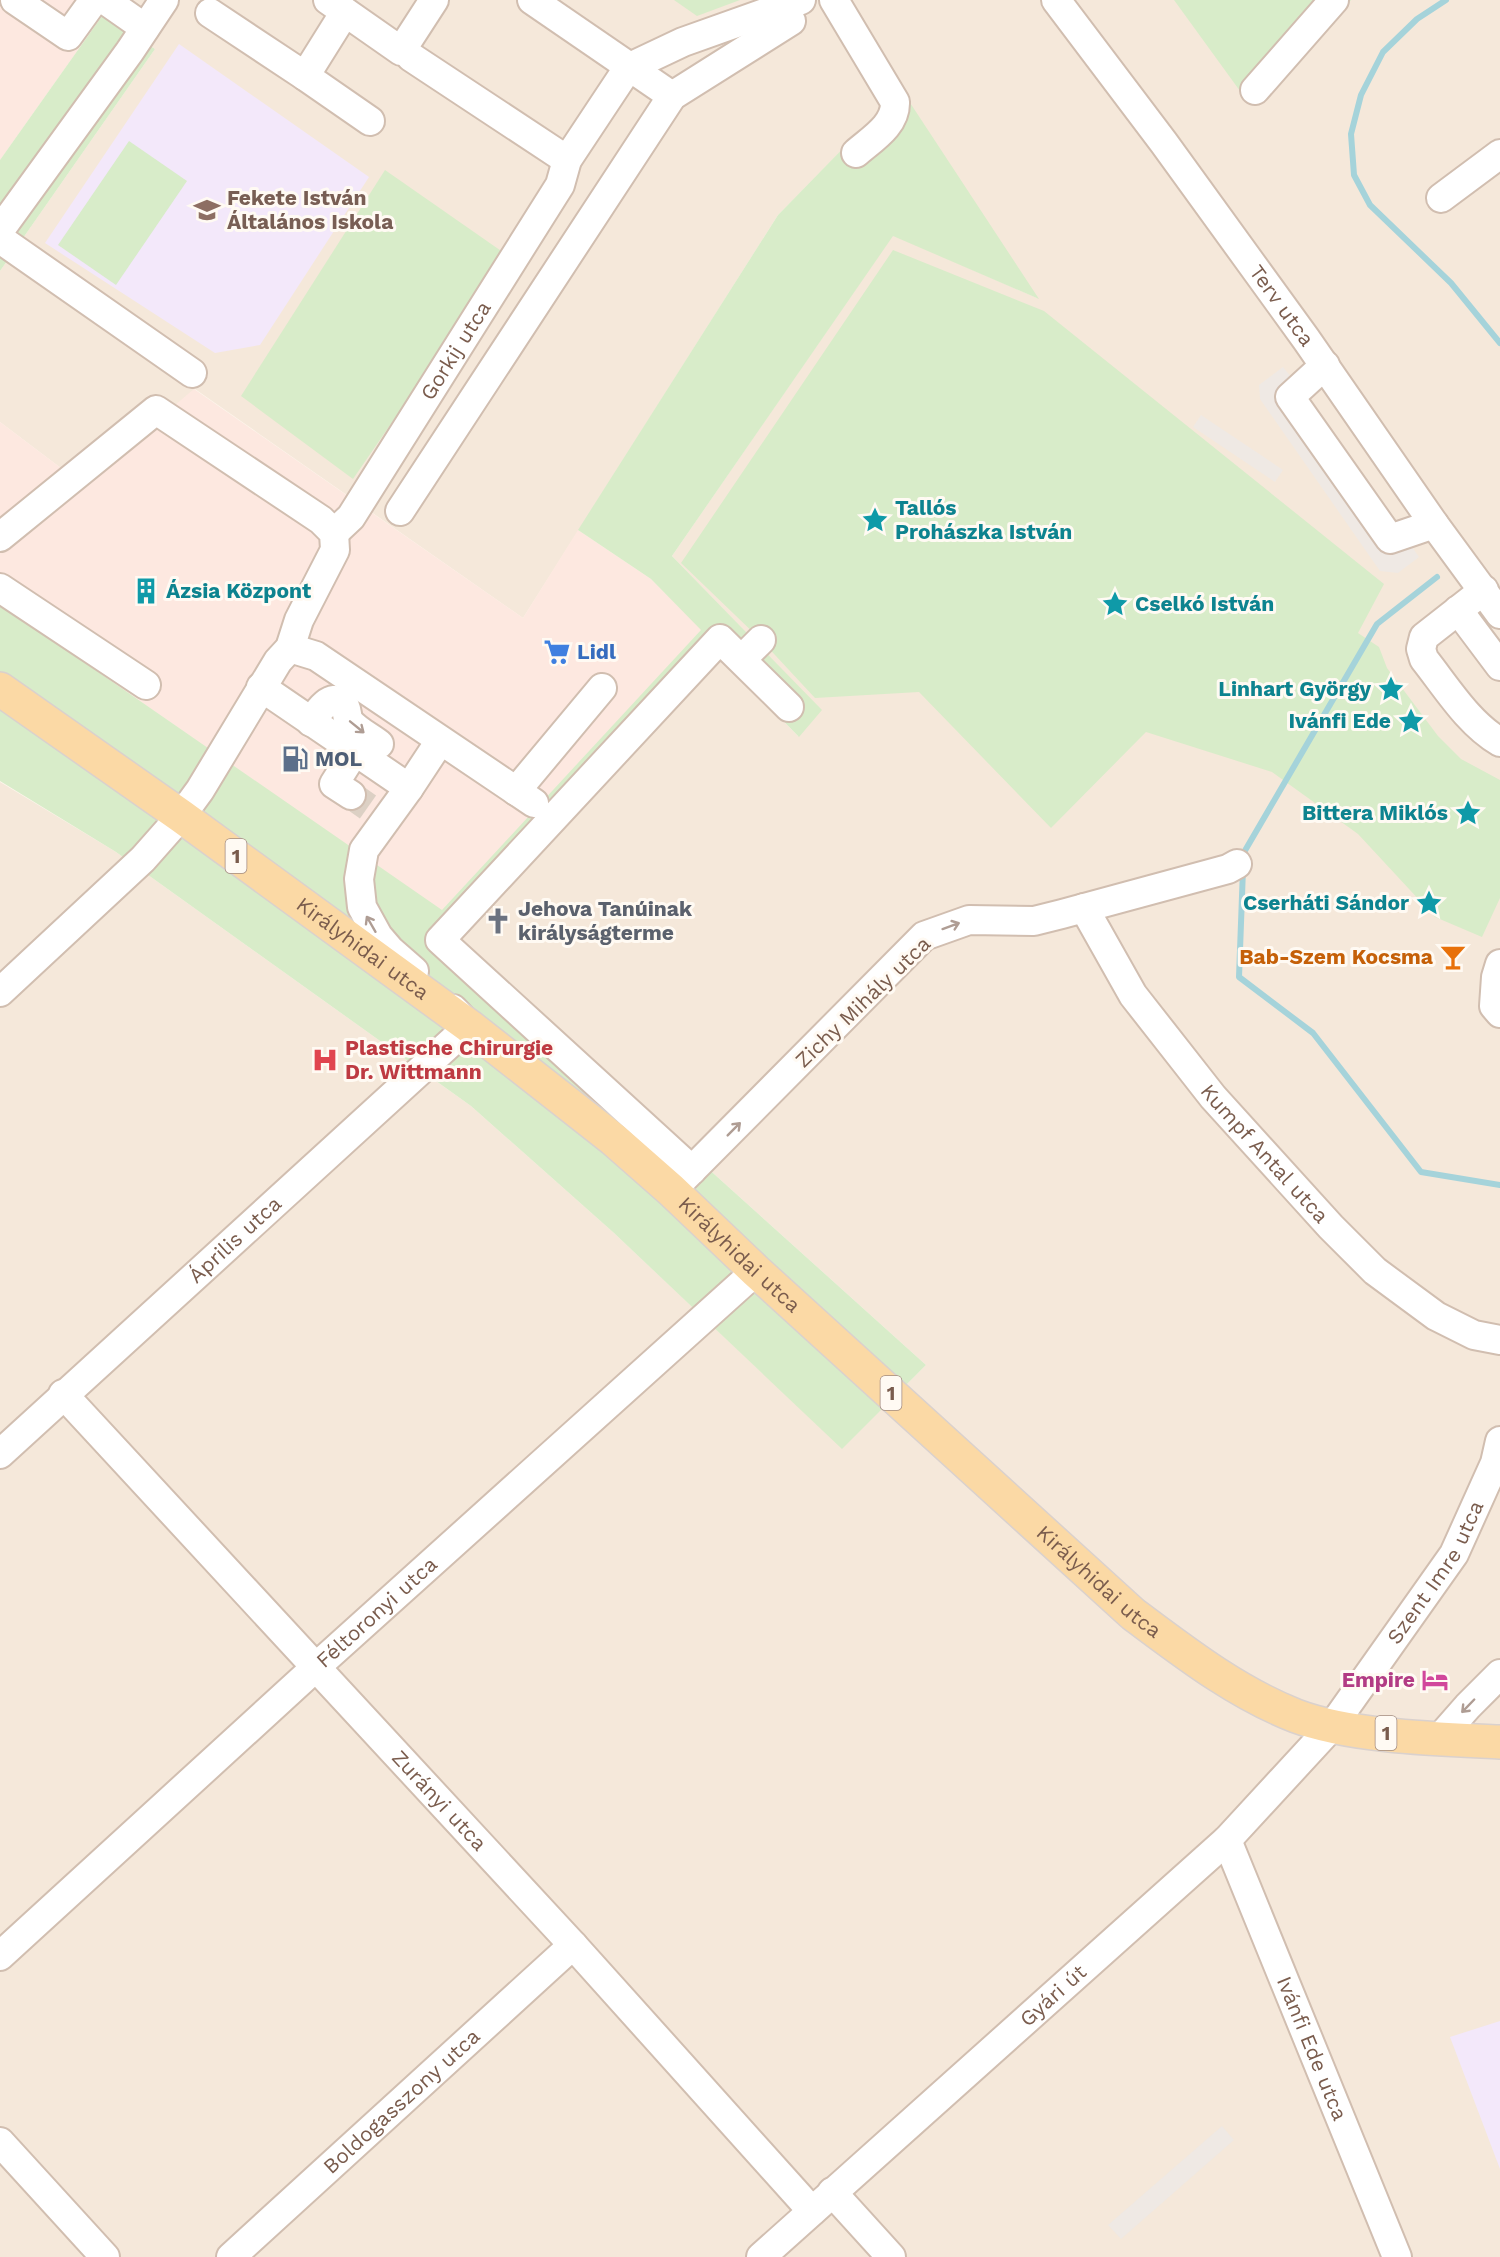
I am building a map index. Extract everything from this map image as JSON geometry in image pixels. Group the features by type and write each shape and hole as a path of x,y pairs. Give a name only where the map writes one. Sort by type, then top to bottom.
{"main road":[{"name":"Királyhidai utca","path":"0,689 181,816 469,1026 604,1132 682,1180 756,1271 1132,1614 1179,1648 1243,1692 1297,1716 1333,1725 1439,1739 1500,1742"}],"street":[{"path":"15,0 68,36 94,0"},
{"path":"105,0 145,28"},
{"path":"0,230 130,51 164,0"},
{"path":"305,76 336,6 401,51 434,0"},
{"path":"532,0 672,96"},
{"path":"834,0 895,102 894,115 890,122 856,153"},
{"name":"Terv utca","path":"1056,0 1164,143 1325,365 1434,525 1500,614"},
{"path":"1255,90 1334,0"},
{"path":"628,68 683,42 784,8"},
{"path":"400,511 672,96 784,8"},
{"path":"210,13 370,121"},
{"path":"411,57 567,160"},
{"name":"Gorkij utca","path":"334,533 351,518 560,185 567,160 628,68"},
{"path":"1441,198 1500,154"},
{"path":"0,239 192,373"},
{"path":"1325,365 1290,398 1390,539 1434,525"},
{"path":"0,537 156,410 321,520 334,533 335,550 299,620 290,648 278,661 261,687 200,790 181,816 142,859 0,992"},
{"path":"0,588 146,685"},
{"path":"1484,590 1424,637 1420,649 1424,659 1472,719 1485,733 1500,742"},
{"path":"1458,610 1500,666"},
{"name":"Királyhidai utca","path":"682,1180 440,940 720,639 751,650 789,707"},
{"path":"290,648 316,656 525,797 602,688"},
{"path":"261,687 311,722 367,748 411,774"},
{"path":"440,741 411,774 368,806 359,879 362,907 378,936 390,950 429,983 469,1026"},
{"path":"367,748 334,784 368,806"},
{"name":"Zichy Mihály utca","path":"682,1180 924,936 969,920 1034,921 1228,869 1237,864"},
{"name":"Kumpf Antal utca","path":"1084,908 1141,1005 1213,1097 1331,1227 1375,1271 1436,1316 1474,1335 1500,1340"},
{"path":"1500,964 1496,977 1494,1006 1500,1013"},
{"name":"Április utca","path":"0,1454 63,1394 469,1026"},
{"name":"Féltoronyi utca","path":"0,1956 316,1667 756,1271"},
{"name":"Zurányi utca","path":"63,1394 573,1945 821,2202 891,2257"},
{"name":"Szent Imre utca","path":"1333,1725 1454,1554 1495,1463 1500,1441"},
{"path":"1439,1739 1500,1674"},
{"name":"Gyári út","path":"761,2257 1227,1840 1333,1725"},
{"name":"Ivánfi Ede utca","path":"1227,1840 1397,2257"},
{"name":"Boldogasszony utca","path":"231,2257 573,1945"},
{"path":"0,2142 105,2257"}],"shaded area":[{"path":"0,0 78,0 102,16 0,160"},
{"path":"78,0 1500,0 1500,2257 0,2257 0,782 116,852 471,1106 614,1233 842,1448 926,1365 450,936 718,654 798,736 821,710 672,556 893,235 1037,298 901,90 778,215 523,618 195,389 82,484 0,422 0,271 155,49"},
{"name":"Fekete István Általános Iskola","path":"179,44 369,177 260,345 215,353 45,243"},
{"path":"1283,367 1292,378 1274,394 1390,556 1410,544 1419,557 1398,573 1380,571 1260,399 1259,385"},
{"path":"194,389 523,618 578,530 651,579 702,630 442,911 0,604 0,422 82,484"},
{"path":"1201,415 1283,470 1275,482 1193,427"},
{"path":"1500,2021 1500,2169 1450,2037"},
{"path":"1222,2126 1234,2140 1121,2239 1108,2225"}],"green space":[{"path":"674,0 740,0 697,16"},
{"path":"1174,0 1351,0 1332,26 1240,91"},
{"path":"102,16 155,49 0,271 0,160"},
{"path":"901,89 1039,299 893,236 672,556 822,710 799,737 719,655 450,936 926,1365 842,1449 614,1233 471,1106 116,852 0,781 0,604 442,910 701,630 651,579 578,530 778,215"},
{"path":"129,141 187,181 116,285 58,245"},
{"path":"385,170 507,255 353,479 241,396"},
{"path":"893,250 1044,311 1384,584 1358,633 1379,647 1387,668 1438,736 1461,759 1500,780 1500,898 1482,937 1435,917 1358,834 1272,772 1146,732 1051,828 919,692 815,698 761,640 681,563"}],"waterway":[{"path":"1446,0 1417,19 1383,52 1361,95 1351,134 1354,175 1370,205 1451,283 1500,343"},
{"path":"1243,859 1243,854 1377,624 1437,577"},
{"path":"1243,869 1239,977 1313,1033 1421,1172 1500,1185"}],"tunnel":[{"path":"351,795 368,807"}],"place":[{"name":"Fekete István Általános Iskola","path":"207,210"},
{"name":"Tallós Prohászka István","path":"875,520"},
{"name":"Ázsia Központ","path":"146,591"},
{"name":"Cselkó István","path":"1115,604"},
{"name":"Lidl","path":"557,652"},
{"name":"Linhart György","path":"1391,689"},
{"name":"Ivánfi Ede","path":"1411,721"},
{"name":"MOL","path":"295,759"},
{"name":"Bittera Miklós","path":"1468,813"},
{"name":"Cserháti Sándor","path":"1429,903"},
{"name":"Jehova Tanúinak királyságterme","path":"498,921"},
{"name":"Bab-Szem Kocsma","path":"1453,957"},
{"name":"Plastische Chirurgie Dr. Wittmann","path":"325,1060"},
{"name":"Empire","path":"1435,1680"}]}
